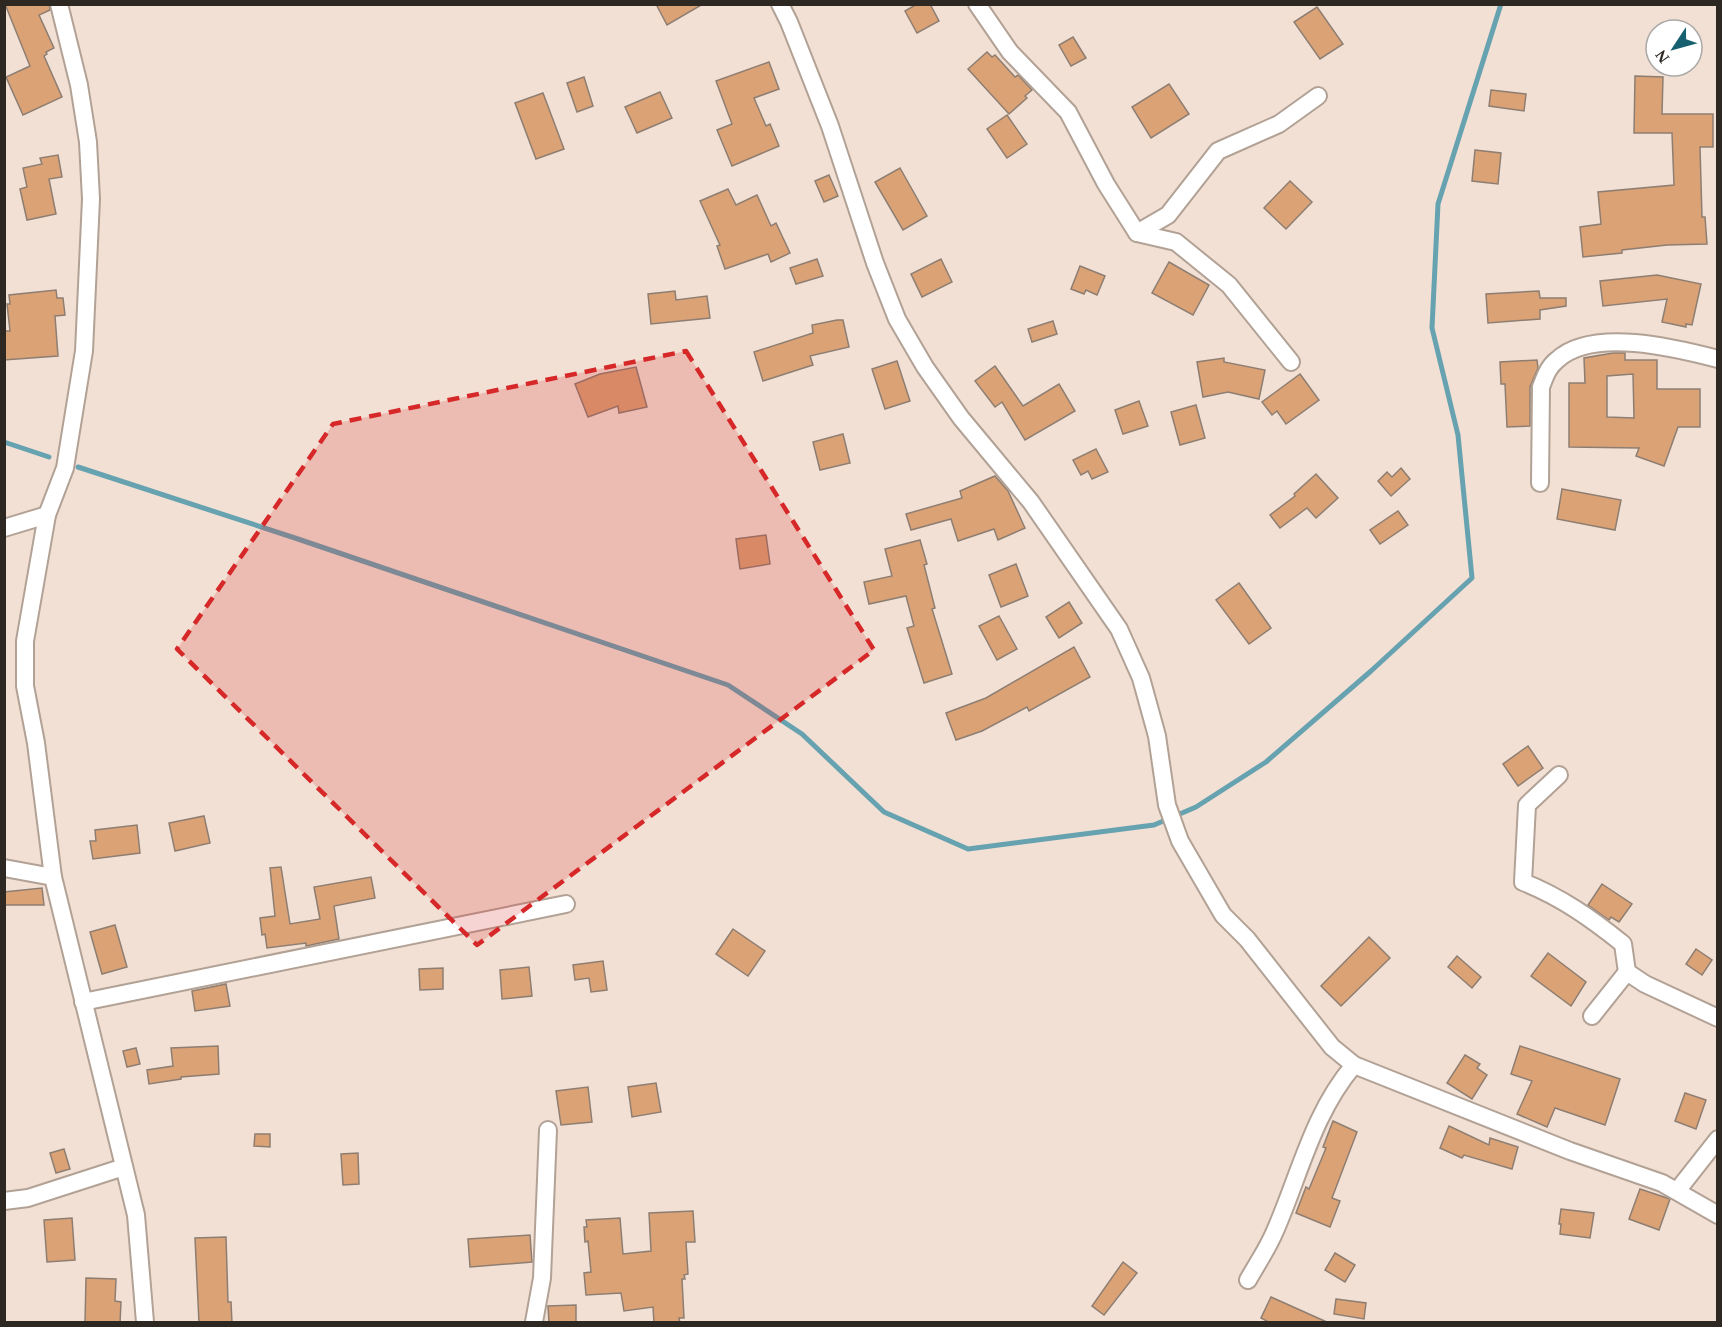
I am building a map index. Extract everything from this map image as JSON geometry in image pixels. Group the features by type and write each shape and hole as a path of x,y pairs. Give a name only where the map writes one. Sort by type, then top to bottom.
{"street":[{"path":"59,4 79,85 88,142 91,199 84,351 65,468 47,515 25,641 25,686 36,743 53,876 136,1215 146,1323"},
{"path":"780,4 830,126 875,263 897,319 925,367 961,418 1031,502 1119,629 1141,678 1157,736 1168,808 1176,831 1222,915 1247,939 1332,1047 1354,1065 1570,1151 1662,1183 1718,1215"},
{"path":"977,4 1010,52 1068,112 1106,184 1137,234 1176,242 1229,285 1291,362"},
{"path":"1137,234 1168,215 1218,151 1279,124 1318,96"},
{"path":"1540,483 1541,387 1546,373 1558,358 1583,345 1629,342 1674,348 1718,359"},
{"path":"4,528 47,515"},
{"path":"1559,775 1527,805 1523,882 1551,894 1593,920 1623,944 1626,972 1592,1016"},
{"path":"4,868 53,876"},
{"path":"83,1002 566,904"},
{"path":"1626,972 1718,1018"},
{"path":"1248,1280 1274,1232 1315,1126 1338,1083 1354,1065"},
{"path":"534,1323 542,1278 548,1130"},
{"path":"1677,1191 1718,1139"},
{"path":"4,1201 28,1198 124,1167"}],"highlighted area":[{"path":"686,351 874,650 477,945 177,649 333,424"}],"building":[{"path":"5,4 49,4 50,10 39,15 54,48 46,52 44,56 62,97 23,115 6,77 30,66"},
{"path":"656,4 703,4 667,25"},
{"path":"917,4 930,4 939,21 917,33 905,11"},
{"path":"1317,7 1343,44 1320,59 1294,22"},
{"path":"1073,37 1086,58 1071,66 1059,45"},
{"path":"987,52 992,57 995,55 1015,77 1018,75 1032,90 1025,96 1027,98 1009,114 968,69"},
{"path":"769,62 779,89 754,98 766,126 770,124 779,146 732,166 717,130 732,124 716,81"},
{"path":"1635,76 1663,78 1662,114 1713,114 1713,147 1700,147 1702,217 1705,217 1707,244 1667,245 1583,257 1580,227 1601,224 1598,192 1674,185 1672,133 1634,133"},
{"path":"584,77 593,106 577,112 567,83"},
{"path":"1169,84 1189,114 1151,138 1132,107"},
{"path":"1491,90 1526,94 1524,111 1489,106"},
{"path":"660,92 672,118 637,133 625,107"},
{"path":"543,93 564,149 536,159 515,103"},
{"path":"1007,115 1027,144 1007,158 987,129"},
{"path":"1475,150 1501,153 1498,184 1472,181"},
{"path":"58,155 62,177 49,179 56,214 27,220 20,189 27,187 23,168 42,164 40,158"},
{"path":"900,168 927,216 903,230 875,182"},
{"path":"829,175 838,196 824,202 815,181"},
{"path":"1290,181 1312,202 1286,229 1264,208"},
{"path":"728,189 736,205 757,195 771,226 776,223 790,253 771,262 768,254 725,269 717,246 720,245 700,201"},
{"path":"817,259 823,276 796,284 790,268"},
{"path":"941,259 952,282 922,297 911,274"},
{"path":"1169,262 1209,285 1193,315 1152,293"},
{"path":"1080,266 1105,276 1097,295 1086,290 1084,294 1071,289"},
{"path":"1657,275 1701,284 1692,325 1686,324 1686,327 1662,322 1667,299 1603,306 1600,281"},
{"path":"56,290 57,298 63,298 65,315 55,316 58,356 4,360 4,331 10,331 7,304 10,304 9,295"},
{"path":"675,291 676,300 707,296 710,318 651,324 648,294"},
{"path":"1539,291 1540,298 1566,298 1566,306 1540,310 1540,319 1488,323 1486,294"},
{"path":"843,320 849,347 810,356 813,365 763,381 754,352 813,333 812,325"},
{"path":"1053,321 1057,334 1032,342 1028,329"},
{"path":"1625,353 1625,360 1657,360 1657,389 1700,389 1700,427 1678,427 1664,466 1636,456 1639,448 1569,447 1569,383 1585,383 1584,358","holes":["1633,374 1634,418 1607,417 1607,376"]},
{"path":"1224,358 1224,362 1265,370 1259,399 1228,392 1203,397 1197,362"},
{"path":"1537,360 1538,368 1530,387 1530,426 1507,427 1505,384 1501,384 1500,362"},
{"path":"897,361 910,401 885,409 872,369"},
{"path":"995,366 1023,406 1059,384 1075,411 1025,440 1002,402 995,407 975,381"},
{"path":"636,367 647,407 619,413 618,406 588,417 575,384 600,374"},
{"path":"1300,374 1319,400 1286,424 1277,411 1272,415 1262,402"},
{"path":"1139,401 1148,426 1123,434 1115,410"},
{"path":"1196,405 1205,438 1180,445 1171,412"},
{"path":"843,434 850,463 820,470 813,442"},
{"path":"1096,449 1108,472 1092,479 1088,471 1081,475 1073,460"},
{"path":"1401,468 1410,479 1391,496 1378,481 1387,472 1392,477"},
{"path":"1316,474 1338,498 1316,518 1307,508 1280,528 1270,515 1295,496 1294,494"},
{"path":"995,476 1008,491 1025,528 998,540 994,529 958,541 951,519 911,530 906,514 962,498 960,491"},
{"path":"1562,489 1621,500 1615,530 1557,519"},
{"path":"1398,511 1408,525 1380,544 1370,530"},
{"path":"766,535 770,564 740,569 736,539"},
{"path":"920,540 935,608 932,609 952,674 924,683 907,628 914,626 906,596 869,604 864,582 892,576 885,549"},
{"path":"1016,564 1028,596 1001,607 989,575"},
{"path":"1239,583 1271,628 1249,644 1216,600"},
{"path":"1069,602 1082,623 1059,638 1046,617"},
{"path":"999,616 1017,649 997,660 979,626"},
{"path":"1074,647 1090,677 1029,711 1027,707 982,731 956,740 946,713 986,698"},
{"path":"1528,746 1543,768 1518,786 1503,764"},
{"path":"204,816 210,843 175,851 169,823"},
{"path":"137,825 140,853 93,859 90,841 96,841 95,830"},
{"path":"281,867 290,924 320,919 314,887 371,877 375,898 334,906 339,939 306,946 306,943 267,948 265,934 262,935 260,918 275,916 270,868"},
{"path":"1602,884 1632,904 1619,922 1611,917 1609,920 1588,905"},
{"path":"42,888 44,905 4,905 4,892"},
{"path":"115,925 127,967 102,974 90,932"},
{"path":"733,929 765,951 748,976 716,954"},
{"path":"1369,937 1390,958 1341,1006 1321,986"},
{"path":"1696,949 1712,960 1702,975 1686,964"},
{"path":"1548,953 1586,982 1571,1006 1531,976"},
{"path":"1457,956 1481,977 1472,988 1448,967"},
{"path":"603,961 607,990 591,992 589,978 575,980 573,965"},
{"path":"529,967 532,996 502,999 500,970"},
{"path":"443,968 443,989 420,990 419,969"},
{"path":"226,984 230,1006 195,1011 192,991"},
{"path":"218,1046 219,1074 181,1077 181,1079 149,1084 147,1070 173,1066 171,1048"},
{"path":"1520,1046 1620,1079 1605,1125 1555,1108 1547,1127 1517,1114 1532,1081 1511,1074"},
{"path":"136,1048 140,1064 127,1067 123,1051"},
{"path":"1465,1055 1480,1064 1477,1068 1487,1075 1472,1099 1447,1083"},
{"path":"656,1083 661,1112 632,1117 628,1087"},
{"path":"588,1087 592,1122 561,1125 556,1091"},
{"path":"1685,1093 1706,1100 1696,1129 1675,1121"},
{"path":"1333,1121 1357,1132 1332,1198 1340,1201 1330,1227 1296,1213 1306,1187 1309,1189 1326,1148 1323,1147"},
{"path":"1449,1126 1489,1145 1490,1138 1518,1147 1512,1169 1464,1155 1462,1158 1440,1148"},
{"path":"255,1134 270,1134 270,1147 254,1146"},
{"path":"64,1149 70,1169 56,1173 50,1153"},
{"path":"358,1153 359,1184 343,1185 341,1154"},
{"path":"1640,1189 1670,1199 1659,1230 1629,1219"},
{"path":"1561,1209 1594,1213 1590,1238 1560,1234"},
{"path":"693,1211 695,1242 686,1242 688,1274 684,1275 685,1279 682,1279 684,1318 679,1318 680,1323 654,1323 653,1307 624,1311 621,1293 586,1295 584,1273 591,1272 588,1241 585,1242 586,1220 620,1218 623,1254 651,1251 649,1213"},
{"path":"72,1218 75,1260 47,1262 44,1220"},
{"path":"530,1235 532,1262 470,1267 468,1239"},
{"path":"226,1237 228,1302 231,1302 232,1323 199,1323 195,1238"},
{"path":"1335,1253 1355,1265 1345,1282 1325,1270"},
{"path":"1123,1262 1137,1273 1104,1315 1092,1306"},
{"path":"86,1278 116,1279 115,1301 121,1302 120,1323 85,1323"},
{"path":"1271,1297 1329,1323 1270,1323 1261,1318"},
{"path":"1336,1299 1366,1303 1364,1319 1334,1314"},
{"path":"576,1305 576,1323 549,1323 548,1306"}],"waterway":[{"path":"78,467 728,685 802,734 884,812 968,849 1154,825 1196,807 1266,762 1371,671 1472,578 1458,435 1432,328 1438,204 1501,4"},
{"path":"4,442 49,457"}]}
